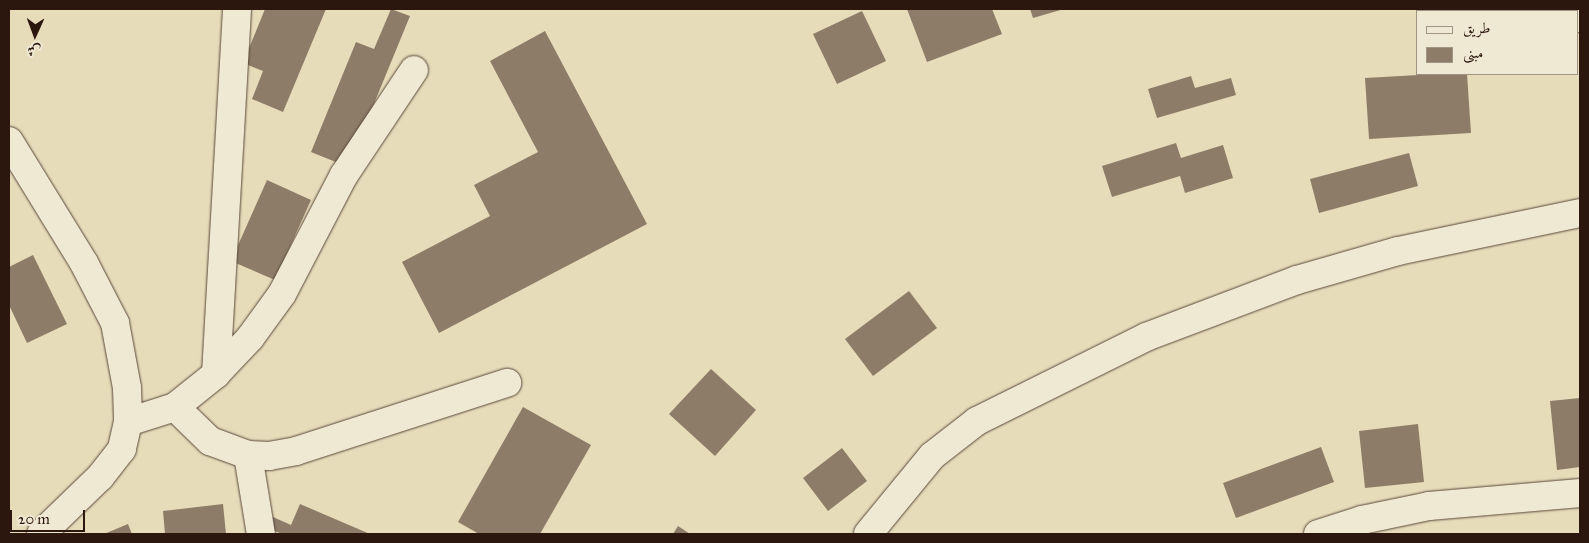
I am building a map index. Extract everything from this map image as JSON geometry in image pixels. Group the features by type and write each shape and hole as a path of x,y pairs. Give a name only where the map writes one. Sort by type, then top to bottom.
{"street":[{"path":"216,374 237,9"},
{"path":"128,422 175,407 216,374 250,338 282,294 344,175 414,70"},
{"path":"9,141 84,263 115,323 128,388 128,422 122,449 100,477 41,534"},
{"path":"868,534 932,456 977,421 1146,337 1297,280 1398,251 1580,213"},
{"path":"175,407 210,441 248,455 296,452 506,383"},
{"path":"248,455 261,534"},
{"path":"1318,534 1362,520 1429,506 1580,493"}],"building":[{"path":"265,9 326,9 283,112 252,99 263,71 243,63"},
{"path":"391,9 410,16 348,167 311,152 356,42 374,49"},
{"path":"907,9 992,9 1002,34 927,62"},
{"path":"1030,9 1064,9 1033,18"},
{"path":"1426,9 1492,9 1490,10"},
{"path":"862,11 886,61 837,84 813,34"},
{"path":"545,31 647,224 439,333 402,262 490,216 474,185 538,152 490,61"},
{"path":"1467,75 1471,133 1369,139 1365,78"},
{"path":"1191,76 1195,88 1231,78 1236,95 1157,118 1148,89"},
{"path":"1176,143 1181,158 1223,145 1233,178 1185,193 1180,176 1112,197 1102,166"},
{"path":"1409,153 1418,186 1319,213 1310,179"},
{"path":"267,180 311,200 275,280 231,261"},
{"path":"33,255 67,324 27,343 9,305 9,267"},
{"path":"909,291 937,328 873,376 845,339"},
{"path":"711,369 756,410 715,456 669,414"},
{"path":"1580,398 1580,467 1557,470 1550,401"},
{"path":"523,407 591,445 540,534 479,534 458,522"},
{"path":"1418,424 1424,482 1365,488 1359,431"},
{"path":"1321,447 1334,482 1236,518 1223,483"},
{"path":"842,448 867,481 828,511 803,478"},
{"path":"223,504 226,534 165,534 163,511"},
{"path":"300,504 370,534 282,534 268,528 273,517 291,525"},
{"path":"128,524 132,534 104,534"},
{"path":"678,526 690,534 673,534"}]}
